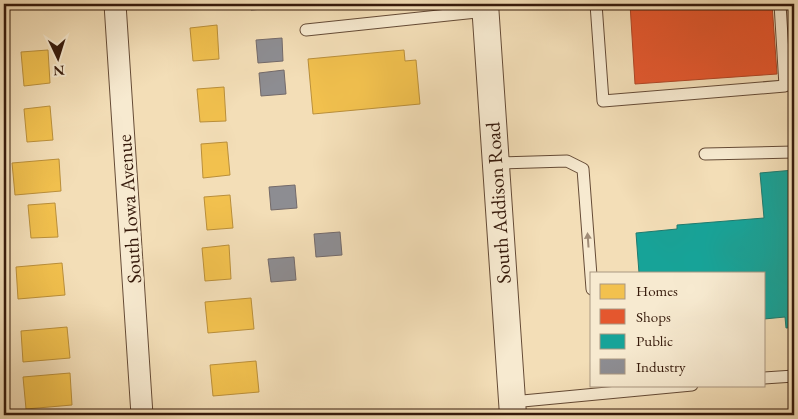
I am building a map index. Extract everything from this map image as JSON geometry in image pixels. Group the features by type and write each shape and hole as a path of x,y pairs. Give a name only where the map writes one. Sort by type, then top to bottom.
{"street":[{"name":"South Iowa Avenue","path":"115,4 142,415"},
{"name":"South Addison Road","path":"486,8 512,409"}],"lane":[{"path":"596,4 603,101 785,86 780,4"},
{"path":"306,30 486,8"},
{"path":"704,154 794,152"},
{"path":"496,163 566,161 583,169 591,272"},
{"path":"766,378 794,376"},
{"path":"512,409 599,390 673,386"}],"building: Homes":[{"path":"217,25 219,59 193,61 190,28"},
{"path":"48,50 50,83 24,86 21,52"},
{"path":"404,50 405,61 416,60 420,104 313,114 308,59"},
{"path":"224,87 226,121 200,122 197,89"},
{"path":"50,106 53,140 27,142 24,109"},
{"path":"227,142 230,175 203,178 201,144"},
{"path":"59,159 61,191 15,195 12,163"},
{"path":"230,195 233,228 207,230 204,197"},
{"path":"55,203 58,237 31,238 28,205"},
{"path":"229,245 231,279 205,281 202,248"},
{"path":"62,263 65,295 18,299 16,267"},
{"path":"251,298 254,329 208,333 205,302"},
{"path":"67,327 70,358 23,362 21,331"},
{"path":"256,361 259,392 213,396 210,365"},
{"path":"70,373 72,405 26,409 23,377"}],"building: Shops":[{"path":"630,4 772,4 777,74 635,84"}],"building: Public":[{"path":"794,170 794,327 786,328 785,317 766,319 766,272 639,272 636,233 677,229 677,225 764,218 760,173"}],"building: Industry":[{"path":"250,4 276,4 276,8 251,10"},
{"path":"282,38 283,61 258,63 256,40"},
{"path":"284,70 286,94 261,96 259,73"},
{"path":"295,185 297,208 271,210 269,187"},
{"path":"340,232 342,255 316,257 314,234"},
{"path":"294,257 296,280 271,282 268,259"}]}
